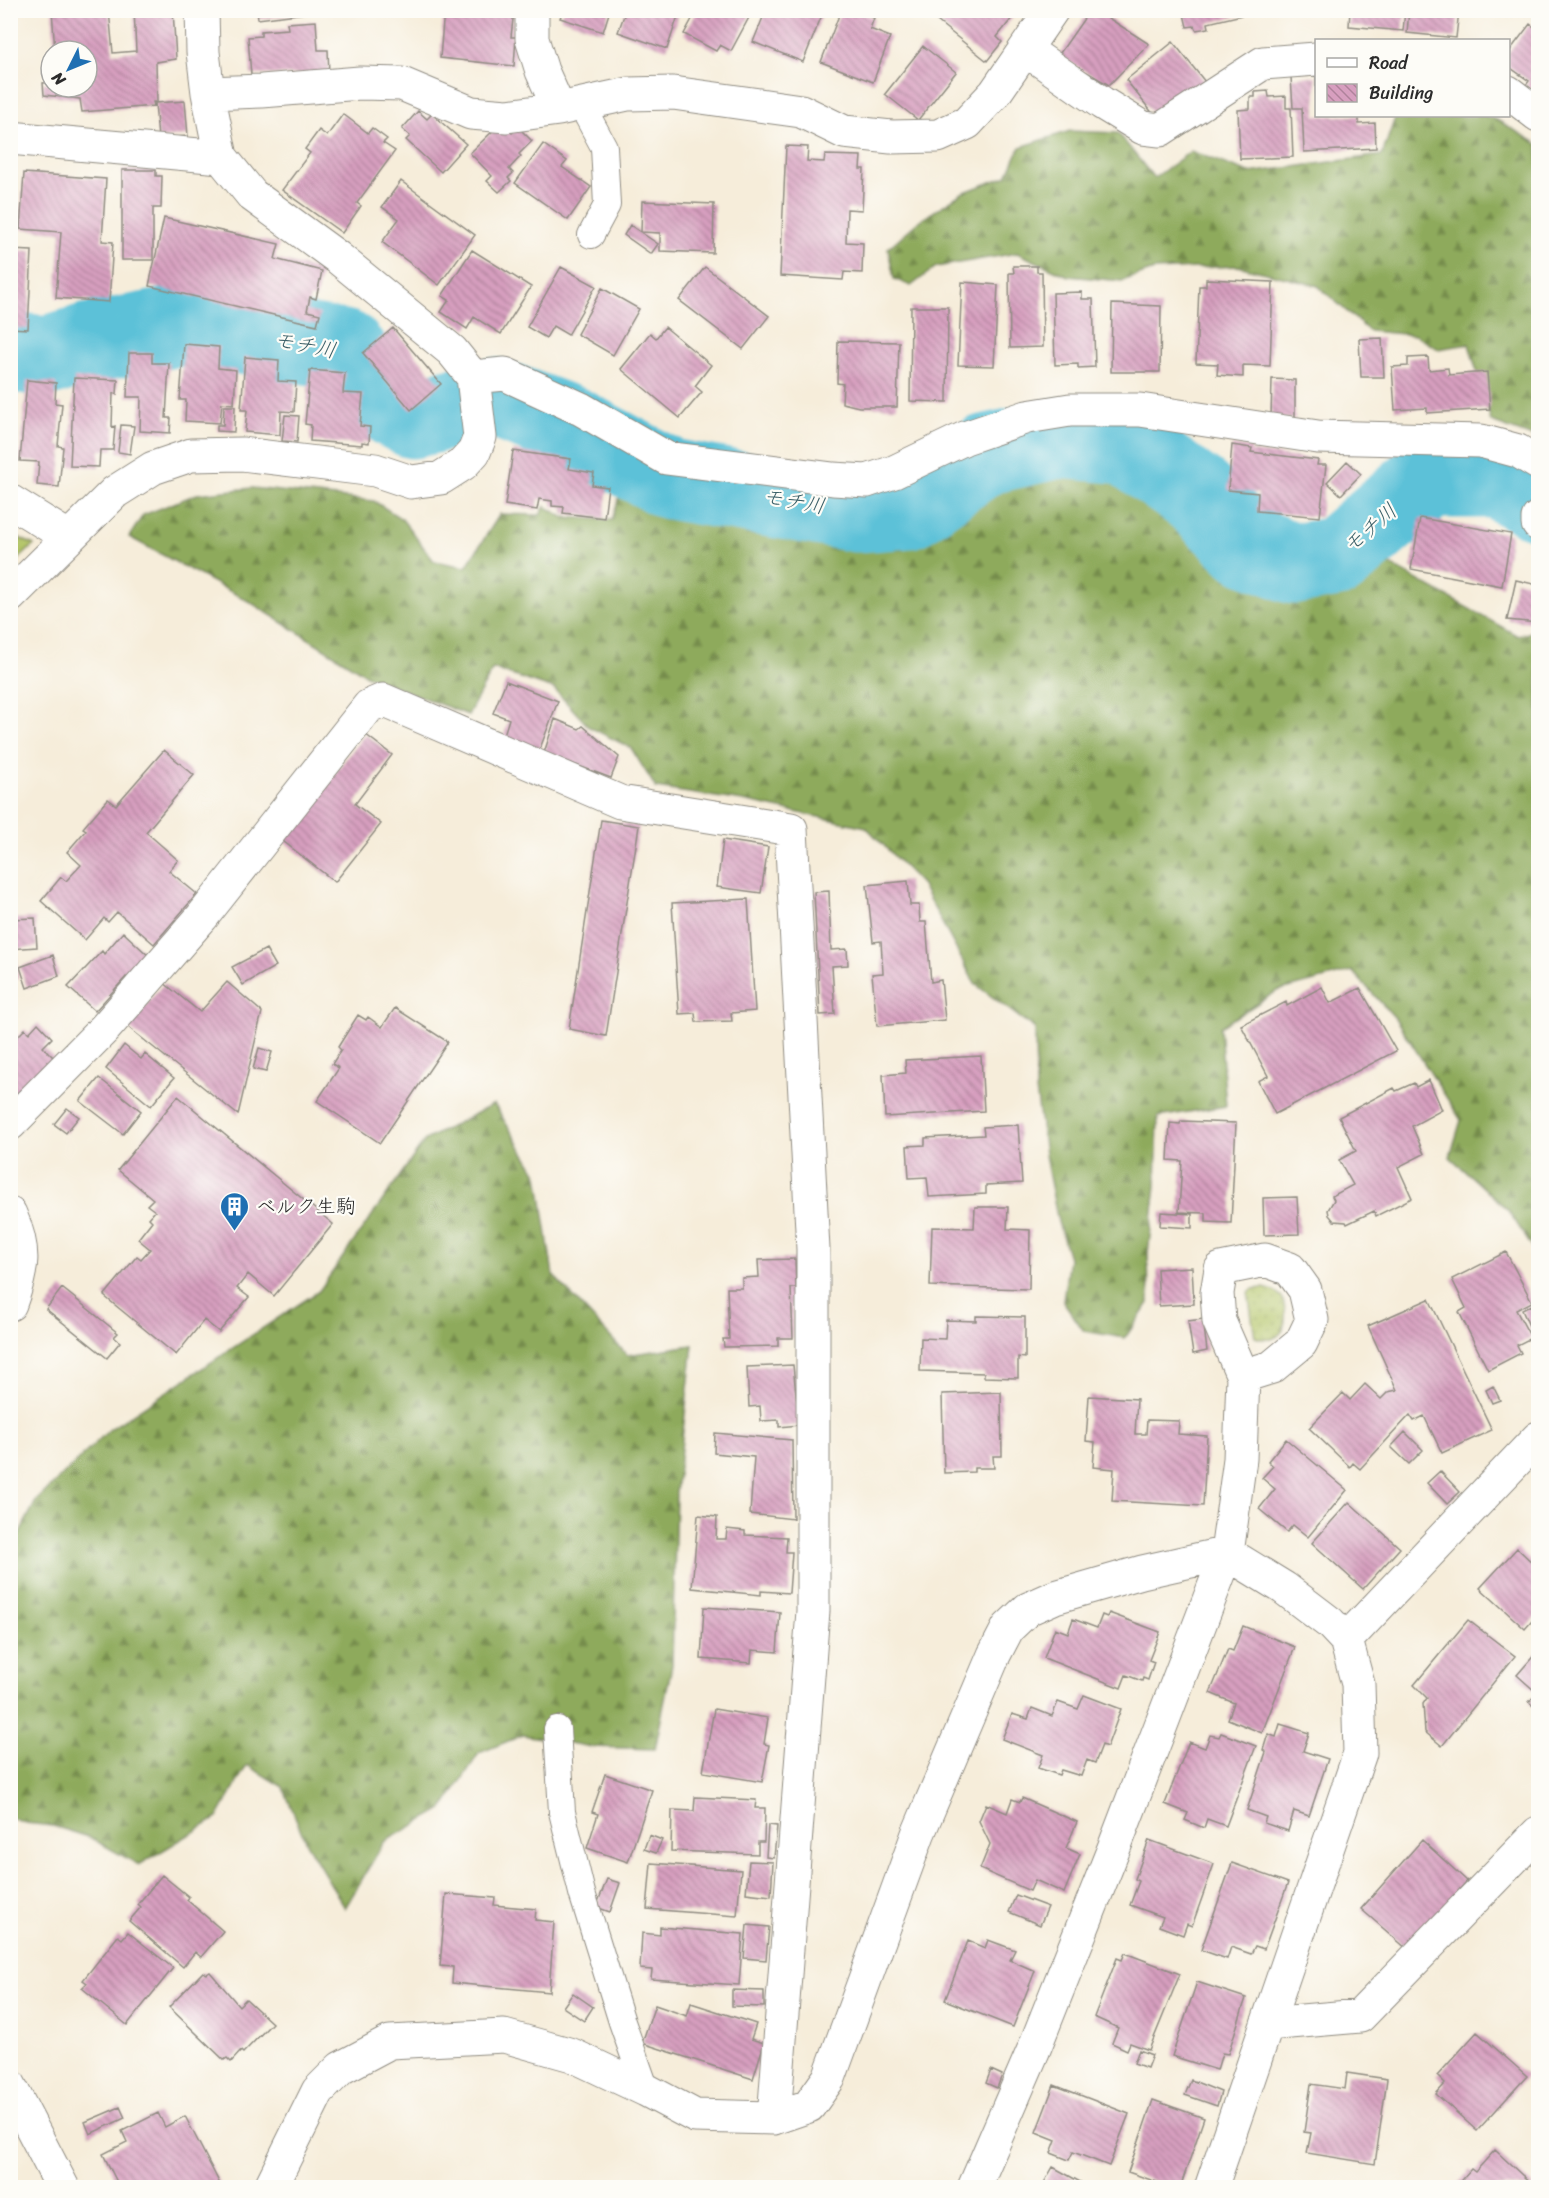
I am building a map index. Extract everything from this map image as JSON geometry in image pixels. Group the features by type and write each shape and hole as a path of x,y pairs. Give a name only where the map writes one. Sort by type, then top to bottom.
{"street":[{"path":"10,596 115,492 153,468 191,455 242,454 375,470 411,482 441,478 463,464 474,452 480,437 473,377 452,351 337,257 252,195 221,157 208,93 203,52 202,10"},
{"path":"532,10 532,39 542,70 570,107"},
{"path":"208,93 360,83 402,84 471,113 507,116 570,107 628,94 673,93 801,111 844,132 891,137 938,136 967,123 995,93 1052,10"},
{"path":"1026,50 1102,103 1143,128 1160,130 1263,63 1315,59"},
{"path":"1510,93 1539,115"},
{"path":"10,138 221,157"},
{"path":"473,377 505,374 581,409 666,458 833,479 867,481 894,472 965,438 1027,417 1070,410 1140,410 1318,437 1481,441 1518,451 1539,463"},
{"path":"10,501 68,537"},
{"path":"1539,518 1539,524"},
{"path":"10,1124 105,1028 202,917 369,706 384,700 620,802 791,829 813,1249 813,1611 774,2118"},
{"path":"10,1215 22,1256 19,1280 10,1304"},
{"path":"974,2187 1034,2049 1227,1553 1240,1459 1243,1376"},
{"path":"1346,1640 1539,1438"},
{"path":"270,2187 318,2091 341,2068 390,2042 504,2036 572,2055 694,2116 774,2118 809,2106 829,2078 918,1834 993,1655 1008,1628 1028,1609 1055,1597 1142,1572 1227,1553 1284,1588 1330,1623 1346,1640 1358,1684 1360,1753 1211,2187"},
{"path":"1267,2024 1360,2016 1539,1833"},
{"path":"10,2086 63,2187"}],"lane":[{"path":"570,107 604,147 607,205 591,235"},
{"path":"557,1729 562,1812 599,1947 646,2090"}],"green space":[{"path":"1488,117 1538,144 1538,439 1491,422 1469,344 1438,349 1415,335 1369,331 1318,286 1238,266 1154,270 1122,281 1068,276 1017,253 936,267 911,286 894,279 888,248 918,222 962,193 1007,176 1020,147 1070,131 1118,133 1154,178 1191,151 1249,173 1382,155 1395,118"},
{"path":"1086,456 1149,476 1197,537 1288,594 1371,554 1518,636 1538,630 1538,1247 1532,1247 1508,1210 1450,1157 1461,1120 1395,1018 1352,971 1277,991 1220,1027 1226,1106 1158,1117 1156,1186 1148,1253 1149,1303 1125,1338 1084,1331 1063,1301 1069,1258 1058,1222 1046,1161 1036,1090 1035,1029 975,984 921,884 866,827 743,801 656,788 631,748 589,727 554,689 493,669 468,715 368,676 250,602 129,537 143,515 197,494 252,488 374,501 402,519 434,561 466,567 500,514 540,515 545,506 563,517 612,520 625,477 687,502 898,532 982,490"},
{"path":"11,534 34,545 11,566"},
{"path":"494,1104 538,1175 553,1275 627,1355 693,1345 676,1493 672,1665 655,1749 592,1747 523,1735 479,1753 443,1809 384,1842 345,1908 306,1843 283,1787 247,1765 217,1818 139,1865 89,1837 53,1826 25,1823 11,1818 10,1552 36,1501 110,1429 319,1291 425,1140"},
{"path":"1264,1288 1282,1297 1285,1314 1283,1329 1279,1335 1265,1339 1255,1337 1248,1293 1253,1289"}],"building":[{"path":"52,10 109,10 113,53 136,51 134,10 173,10 176,59 156,62 157,102 153,102 154,106 82,112 80,99 99,99 99,39 54,39"},
{"path":"257,10 313,10 313,12 258,19"},
{"path":"444,10 514,10 511,37 516,37 514,66 440,58"},
{"path":"563,10 610,10 603,32 560,18"},
{"path":"626,10 680,10 667,49 618,32"},
{"path":"697,10 753,10 731,51 720,45 716,51 684,34"},
{"path":"766,10 824,10 803,62 753,42"},
{"path":"841,10 853,10 874,18 870,29 890,37 873,82 821,62"},
{"path":"946,10 1015,10 1017,12 997,37 1002,42 987,61 937,21"},
{"path":"1090,10 1096,10 1149,44 1109,85 1061,57 1060,53"},
{"path":"1183,10 1241,10 1242,15 1208,23 1209,28 1196,30 1194,26 1187,27"},
{"path":"1350,10 1405,10 1403,31 1349,26"},
{"path":"1409,10 1459,10 1456,38 1407,33"},
{"path":"316,21 318,50 328,50 329,74 251,75 248,37 261,36 261,31 288,29 287,23"},
{"path":"1530,24 1538,30 1538,94 1526,85 1529,81 1510,67 1510,50"},
{"path":"1173,42 1206,83 1154,115 1126,80"},
{"path":"923,46 956,72 918,120 885,94"},
{"path":"1315,76 1315,117 1359,117 1359,124 1375,123 1376,148 1304,152 1302,108 1293,108 1291,77"},
{"path":"1268,91 1269,97 1286,96 1286,108 1291,108 1293,157 1240,159 1238,110 1250,109 1250,97 1255,97 1255,92"},
{"path":"185,101 188,136 158,138 155,103"},
{"path":"418,111 427,119 432,114 466,144 441,172 406,140 410,136 402,129"},
{"path":"343,114 368,133 372,128 387,139 383,143 395,151 357,203 361,206 342,233 282,190 310,153 305,149 319,130 327,136"},
{"path":"497,127 502,132 507,128 512,133 518,127 532,141 509,169 513,173 508,178 511,181 499,192 487,181 492,176 470,153"},
{"path":"543,144 567,161 562,167 591,187 568,220 515,183"},
{"path":"786,146 808,147 807,161 824,162 825,155 861,156 860,169 864,169 862,210 847,209 846,242 863,243 862,273 844,272 843,280 780,276"},
{"path":"122,170 156,170 156,176 162,176 161,208 153,208 153,260 122,260"},
{"path":"24,173 106,179 102,241 113,242 109,302 56,298 61,232 20,229"},
{"path":"401,181 475,235 439,285 382,242 399,219 382,207"},
{"path":"642,201 714,204 713,253 660,251 660,233 641,232"},
{"path":"164,218 279,244 275,259 322,271 316,299 310,297 307,311 320,314 317,325 149,286"},
{"path":"630,225 658,244 651,254 624,235"},
{"path":"10,250 32,251 28,329 10,328"},
{"path":"472,250 531,287 501,334 474,317 467,329 441,312 449,300 442,296"},
{"path":"1013,266 1037,266 1037,272 1042,272 1043,347 1010,348 1009,273 1014,273"},
{"path":"561,267 596,286 568,335 553,326 546,338 527,327"},
{"path":"705,267 769,316 743,349 679,300"},
{"path":"1206,279 1273,282 1270,366 1243,365 1243,377 1217,375 1218,364 1196,363 1199,286 1206,286"},
{"path":"962,282 998,285 994,366 958,365"},
{"path":"602,288 639,309 613,355 577,334"},
{"path":"1082,292 1082,299 1093,299 1095,367 1078,368 1078,364 1055,365 1053,293"},
{"path":"1112,304 1161,306 1160,372 1111,372"},
{"path":"911,307 948,307 947,402 910,401"},
{"path":"665,327 711,365 695,386 702,392 680,418 621,369 650,333 656,338"},
{"path":"393,328 441,384 411,410 363,353"},
{"path":"1382,338 1384,377 1361,377 1359,339"},
{"path":"838,341 899,342 897,407 859,407 842,403 843,384 837,383"},
{"path":"184,344 219,347 218,368 236,370 234,404 222,403 220,423 185,421 186,400 180,400"},
{"path":"129,353 152,353 152,363 169,363 166,418 171,418 170,433 140,431 141,397 127,397"},
{"path":"245,357 279,360 278,381 296,382 294,412 281,411 280,435 245,432 247,410 241,410"},
{"path":"1428,357 1429,370 1448,368 1449,375 1487,372 1490,409 1427,413 1427,408 1395,410 1392,367 1408,366 1408,358"},
{"path":"310,370 345,373 343,393 363,394 360,426 370,427 369,443 362,442 362,445 310,441 311,425 305,424"},
{"path":"74,378 118,380 117,394 113,393 112,427 115,426 113,450 100,450 99,467 70,466"},
{"path":"1272,379 1295,380 1295,419 1271,418"},
{"path":"27,380 56,383 55,403 62,404 58,446 63,447 59,487 37,485 39,462 20,461"},
{"path":"224,406 235,406 234,432 217,431 217,425 223,425"},
{"path":"285,415 299,416 297,442 282,441"},
{"path":"121,425 134,426 130,454 118,452"},
{"path":"1232,445 1252,448 1251,452 1318,460 1317,465 1326,465 1320,517 1257,511 1258,493 1228,490"},
{"path":"513,451 571,459 569,469 594,473 592,485 608,487 604,518 563,513 564,507 552,506 552,501 539,499 537,510 505,505"},
{"path":"1347,461 1361,474 1341,495 1327,482"},
{"path":"1420,518 1511,534 1502,586 1411,569"},
{"path":"1516,580 1538,585 1538,623 1507,620"},
{"path":"506,681 558,701 539,751 503,738 509,719 493,713"},
{"path":"555,719 579,729 583,726 619,757 611,778 544,753"},
{"path":"365,734 392,755 355,804 381,824 335,882 283,841"},
{"path":"164,750 194,775 146,832 178,860 169,871 197,894 154,944 117,912 108,922 104,918 85,940 41,901 61,877 66,881 81,865 67,852 86,830 83,828 108,799 116,805"},
{"path":"601,820 639,826 606,1036 569,1029"},
{"path":"723,840 768,847 761,893 717,887"},
{"path":"908,881 910,905 919,905 920,922 926,922 931,982 941,980 945,1020 877,1026 872,974 883,973 881,941 873,942 867,885"},
{"path":"829,891 831,950 847,949 848,965 832,966 835,1014 820,1015 814,892"},
{"path":"748,899 755,1011 731,1013 732,1021 696,1022 695,1013 679,1014 672,903"},
{"path":"35,918 37,947 10,949 10,919"},
{"path":"123,932 151,958 130,980 126,977 95,1011 68,987 102,951 104,954"},
{"path":"266,949 276,966 243,985 232,967"},
{"path":"10,954 17,954 18,979 10,980"},
{"path":"53,955 59,976 27,988 20,967"},
{"path":"227,982 262,1012 238,1115 128,1027 164,983 200,1012"},
{"path":"1322,987 1330,1003 1360,988 1396,1051 1275,1114 1258,1081 1268,1076 1241,1025 1286,1002 1287,1006"},
{"path":"10,1002 16,1003 13,1024 10,1024"},
{"path":"395,1008 448,1042 380,1143 317,1101 339,1068 332,1064 341,1050 338,1047 358,1015 366,1020 368,1017 382,1027"},
{"path":"38,1023 52,1038 43,1047 54,1058 10,1100 10,1044 25,1029 29,1033"},
{"path":"124,1045 141,1059 145,1054 174,1078 151,1106 106,1069"},
{"path":"259,1048 272,1052 266,1072 253,1069"},
{"path":"981,1056 984,1111 885,1117 883,1075 906,1073 905,1060"},
{"path":"99,1078 141,1111 123,1134 80,1101"},
{"path":"1429,1080 1442,1110 1412,1126 1424,1154 1398,1167 1412,1198 1376,1216 1374,1211 1347,1224 1334,1221 1328,1210 1334,1200 1332,1196 1353,1185 1339,1160 1356,1151 1339,1117 1394,1088 1396,1091 1414,1083 1416,1087"},
{"name":"ベルク生駒","path":"178,1096 333,1224 274,1296 248,1274 237,1288 249,1297 219,1332 204,1320 176,1355 104,1296 137,1256 141,1259 150,1249 138,1239 152,1221 149,1218 155,1211 147,1205 153,1199 118,1170"},
{"path":"67,1108 79,1117 66,1133 54,1124"},
{"path":"1181,1121 1236,1123 1231,1223 1206,1222 1206,1213 1179,1212 1182,1161 1168,1160 1170,1123 1180,1124"},
{"path":"1018,1125 1022,1183 986,1185 986,1194 929,1197 927,1177 909,1178 907,1146 925,1145 925,1138 984,1135 983,1127"},
{"path":"1297,1197 1299,1234 1264,1235 1263,1198"},
{"path":"975,1207 1008,1207 1007,1229 1030,1230 1029,1289 930,1286 932,1227 974,1228"},
{"path":"1161,1212 1192,1214 1192,1228 1160,1226"},
{"path":"1506,1252 1532,1302 1516,1310 1531,1338 1517,1345 1521,1353 1488,1370 1459,1312 1466,1308 1452,1279"},
{"path":"795,1259 796,1288 791,1288 793,1338 778,1338 778,1346 724,1347 723,1339 729,1339 727,1288 742,1288 742,1278 759,1277 758,1260"},
{"path":"1192,1267 1194,1304 1159,1306 1157,1269"},
{"path":"62,1288 118,1333 114,1337 120,1342 107,1358 46,1309"},
{"path":"1429,1299 1492,1430 1442,1453 1424,1416 1414,1421 1410,1415 1360,1469 1353,1463 1350,1467 1309,1428 1343,1393 1350,1400 1365,1384 1381,1399 1388,1392 1397,1390 1368,1326"},
{"path":"1538,1302 1538,1346 1522,1310"},
{"path":"976,1316 1025,1317 1025,1358 1018,1357 1018,1378 984,1377 984,1373 920,1371 921,1338 945,1339 946,1320 976,1321"},
{"path":"1203,1319 1207,1351 1193,1354 1188,1321"},
{"path":"793,1365 799,1425 779,1427 779,1420 761,1421 760,1406 749,1407 747,1367"},
{"path":"1493,1386 1500,1400 1492,1403 1486,1390"},
{"path":"1001,1392 1002,1456 993,1456 994,1468 974,1468 974,1472 944,1473 942,1394"},
{"path":"1089,1396 1137,1399 1135,1434 1146,1434 1147,1420 1179,1421 1178,1434 1207,1436 1203,1506 1112,1501 1114,1469 1093,1467 1095,1442 1086,1441"},
{"path":"1405,1432 1423,1450 1409,1464 1391,1447"},
{"path":"715,1433 792,1440 793,1519 750,1514 754,1457 714,1453"},
{"path":"1286,1439 1347,1490 1308,1537 1293,1525 1287,1532 1259,1509 1275,1489 1262,1478 1273,1466 1268,1461"},
{"path":"1440,1471 1460,1492 1447,1504 1427,1483"},
{"path":"1349,1502 1400,1548 1363,1589 1312,1543"},
{"path":"698,1515 717,1517 716,1539 726,1539 727,1529 745,1531 745,1535 787,1537 786,1552 792,1552 789,1593 761,1591 761,1595 692,1588"},
{"path":"1517,1548 1538,1568 1538,1614 1525,1629 1480,1588"},
{"path":"704,1607 780,1612 777,1652 752,1650 751,1663 701,1659"},
{"path":"1109,1613 1160,1632 1149,1660 1154,1662 1148,1680 1143,1678 1142,1681 1126,1675 1121,1688 1044,1658 1055,1628 1068,1633 1073,1619 1097,1628 1102,1615 1107,1617"},
{"path":"1468,1620 1515,1656 1442,1746 1425,1732 1423,1704 1427,1698 1414,1685"},
{"path":"1243,1626 1295,1647 1262,1733 1228,1719 1234,1703 1210,1693 1228,1649 1233,1651"},
{"path":"1538,1651 1538,1711 1529,1702 1537,1693 1517,1675"},
{"path":"1084,1695 1121,1709 1107,1747 1102,1745 1095,1763 1087,1760 1081,1776 1061,1770 1059,1775 1038,1768 1043,1755 1002,1739 1012,1714 1028,1719 1032,1708 1052,1716 1058,1702 1078,1709"},
{"path":"714,1709 768,1718 764,1744 769,1745 762,1782 703,1772"},
{"path":"1280,1724 1309,1733 1303,1751 1328,1759 1309,1816 1294,1811 1288,1831 1264,1823 1266,1817 1247,1810 1266,1752 1263,1750 1268,1734 1276,1737"},
{"path":"1221,1733 1256,1746 1226,1826 1207,1819 1204,1828 1185,1820 1188,1813 1165,1804 1189,1742 1205,1748 1210,1735 1219,1737"},
{"path":"605,1774 652,1790 628,1862 587,1848 598,1814 592,1812"},
{"path":"695,1797 756,1800 755,1808 765,1808 764,1842 758,1842 758,1854 671,1851 672,1810 694,1811"},
{"path":"1022,1798 1077,1822 1066,1848 1080,1854 1064,1893 1035,1880 1030,1891 980,1869 990,1844 979,1821 986,1804 1007,1813 1012,1799 1020,1802"},
{"path":"768,1825 777,1826 774,1858 766,1857"},
{"path":"649,1835 662,1840 656,1853 644,1849"},
{"path":"1149,1840 1214,1864 1192,1926 1187,1924 1183,1935 1159,1926 1163,1917 1130,1905 1139,1881 1135,1879"},
{"path":"1422,1840 1467,1881 1407,1949 1361,1909"},
{"path":"749,1861 773,1862 771,1896 746,1893"},
{"path":"651,1863 741,1870 737,1916 647,1909"},
{"path":"1232,1863 1288,1883 1264,1949 1255,1946 1251,1954 1231,1947 1227,1959 1201,1950"},
{"path":"162,1875 189,1897 187,1900 223,1931 201,1957 195,1952 183,1967 129,1921 141,1907 138,1904"},
{"path":"607,1879 620,1883 610,1912 596,1907"},
{"path":"446,1894 495,1898 494,1905 536,1909 535,1920 554,1922 549,1992 452,1983 453,1967 440,1966"},
{"path":"1016,1895 1048,1907 1040,1925 1009,1912"},
{"path":"747,1925 769,1927 766,1960 744,1958"},
{"path":"660,1927 743,1934 739,1985 651,1979 652,1970 640,1969 642,1933 660,1935"},
{"path":"128,1932 173,1968 127,2025 82,1988 87,1983 83,1980 118,1936 122,1939"},
{"path":"988,1940 1015,1950 1010,1960 1035,1971 1013,2027 945,2000 968,1941 985,1948"},
{"path":"1125,1953 1180,1974 1149,2050 1130,2043 1127,2050 1112,2043 1118,2028 1094,2017 1117,1958 1122,1960"},
{"path":"203,1972 207,1974 210,1972 239,2006 246,1999 272,2023 231,2062 227,2058 224,2060 169,2007"},
{"path":"1197,1982 1246,1998 1228,2054 1222,2053 1217,2070 1172,2056"},
{"path":"732,1990 764,1991 764,2007 732,2006"},
{"path":"573,1993 593,2007 584,2021 563,2007"},
{"path":"691,2003 756,2024 751,2039 764,2043 753,2079 642,2043 655,2005 687,2016"},
{"path":"1477,2032 1527,2076 1477,2131 1436,2094 1445,2084 1437,2076"},
{"path":"1139,2050 1152,2055 1147,2068 1134,2063"},
{"path":"991,2070 1002,2075 997,2088 986,2083"},
{"path":"1347,2073 1387,2079 1375,2164 1307,2153 1311,2133 1304,2132 1311,2084 1345,2089"},
{"path":"1191,2080 1221,2092 1217,2106 1185,2095"},
{"path":"1054,2085 1129,2114 1109,2166 1073,2152 1069,2160 1051,2153 1056,2140 1036,2132"},
{"path":"1153,2100 1204,2118 1180,2188 1128,2172"},
{"path":"120,2107 125,2118 90,2134 85,2122"},
{"path":"158,2113 165,2127 185,2116 222,2188 120,2188 103,2154 127,2142 122,2131"},
{"path":"1495,2150 1536,2188 1454,2188 1471,2169 1475,2172"},
{"path":"1053,2167 1091,2188 1041,2188"}],"waterway":[{"name":"モチ川","path":"10,352 48,356 90,343 184,325 344,350 396,409 413,418 495,398 572,427 670,479 857,512 909,508 984,455 1058,438 1125,444 1197,495 1248,545 1295,564 1337,557 1429,478 1497,478 1538,500"}],"place":[{"name":"ベルク生駒","path":"235,1232"}]}
